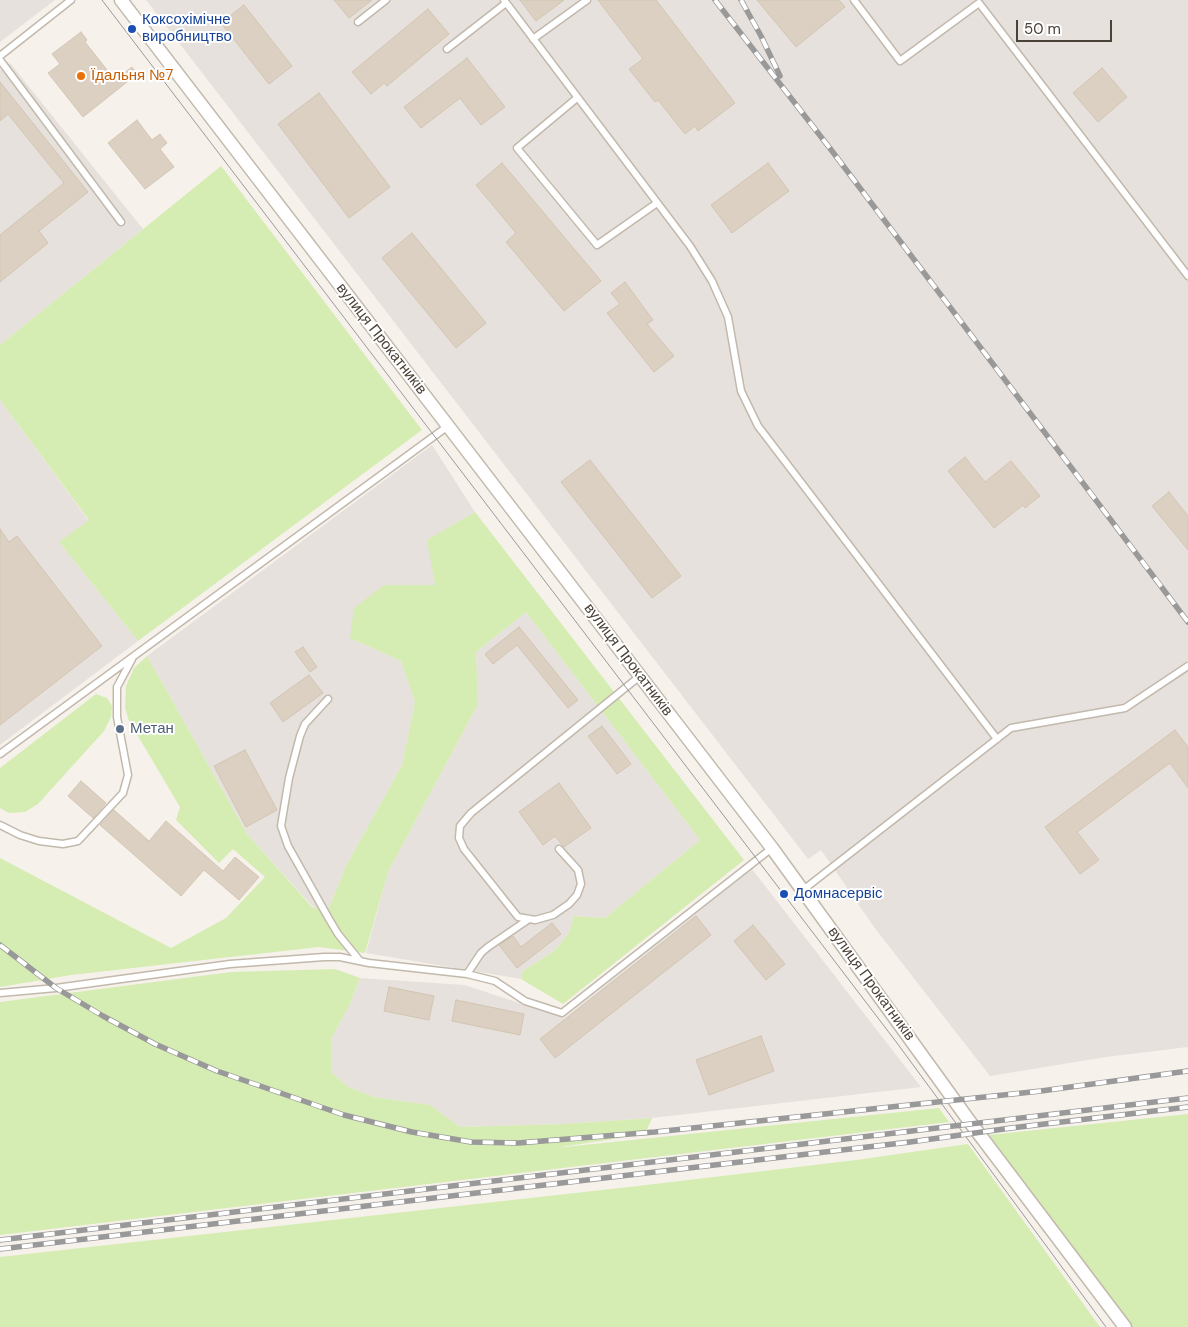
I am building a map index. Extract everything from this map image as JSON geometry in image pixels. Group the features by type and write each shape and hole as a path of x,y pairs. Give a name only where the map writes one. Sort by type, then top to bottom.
{"street":[{"name":"вулиця Прокатників","path":"121,0 772,848 970,1122 1126,1327"}],"lane":[{"path":"0,56 71,0"},
{"path":"358,22 386,0"},
{"path":"533,39 587,0"},
{"path":"854,0 900,61 980,1 1188,276"},
{"path":"447,49 505,1 690,246 712,281 728,317 741,391 758,426 997,739"},
{"path":"0,60 121,222"},
{"path":"577,98 517,148 597,245 657,203"},
{"path":"0,754 448,426"},
{"path":"0,825 20,835 39,841 63,844 78,841 123,793 128,775 117,718 117,686 134,656"},
{"path":"803,890 1011,728 1125,708 1188,666"},
{"path":"559,849 578,870 582,884 577,895 569,904 554,915 535,920 518,918 464,849 459,838 460,826 471,813 640,676"},
{"path":"328,699 306,724 300,736 289,778 281,826 288,846 329,919 360,962"},
{"path":"0,993 56,988 240,964 324,956 467,974 495,980 525,1001 562,1014 772,848"},
{"path":"467,974 481,953 530,919"}],"shaded area":[{"path":"0,0 55,0 0,42"},
{"path":"146,0 1188,0 1188,1047 1106,1057 990,1076 874,927 821,850 808,859"},
{"path":"10,63 143,229 0,345 0,70"},
{"path":"0,400 89,521 59,542 138,641 0,745"},
{"path":"432,445 475,512 428,540 435,585 384,585 350,638 401,661 415,702 402,765 346,866 329,908 314,908 247,834 147,656"},
{"path":"526,612 700,840 605,918 574,916 569,933 554,951 523,971 521,979 366,953 388,872 478,704 476,652"},
{"name":"Домнасервіс","path":"752,869 921,1087 652,1118 564,1124 460,1127 430,1105 374,1097 348,1087 331,1072 331,1039 349,1006 360,978 465,985 564,1018"}],"green space":[{"path":"221,166 422,430 138,641 59,542 89,520 0,400 0,345"},
{"path":"475,512 744,860 563,1004 521,979 523,971 554,951 569,933 574,916 605,918 700,840 526,612 476,652 478,704 388,872 365,953 319,947 71,975 0,987 0,858 171,948 226,918 265,877 233,849 219,863 176,820 180,807 129,721 125,708 126,686 134,668 147,656 247,834 313,908 329,908 346,866 402,765 415,702 401,661 350,638 354,608 384,585 435,585 427,540"},
{"path":"96,694 107,698 112,706 111,717 104,731 38,804 25,812 9,813 0,808 0,768"},
{"path":"335,969 360,978 349,1006 331,1039 331,1072 348,1087 374,1097 430,1105 460,1127 564,1124 652,1118 645,1134 555,1148 939,1108 949,1122 0,1235 0,1002 231,972"},
{"path":"1188,1114 1188,1327 1132,1327 989,1135"},
{"path":"968,1144 1100,1327 0,1327 0,1257 638,1186 856,1160"}],"building":[{"path":"334,0 372,0 349,18"},
{"path":"520,0 564,0 536,21"},
{"path":"598,0 656,0 735,103 698,131 695,126 685,134 658,100 655,102 629,69 643,59"},
{"path":"757,0 839,0 845,7 796,47"},
{"path":"244,5 292,66 269,84 221,23"},
{"path":"428,9 449,34 387,86 384,83 371,94 352,72"},
{"name":"Їдальня №7","path":"81,32 87,40 85,42 115,80 132,67 137,74 83,117 48,73 60,64 52,54"},
{"path":"467,58 505,107 481,125 460,98 421,128 404,107"},
{"path":"1102,68 1127,97 1098,122 1073,93"},
{"path":"0,82 88,192 39,231 48,243 0,282 0,235 64,183 8,114 0,121"},
{"path":"319,93 390,187 349,218 278,124"},
{"path":"137,120 152,140 160,134 167,143 160,149 174,167 145,189 108,143"},
{"path":"502,163 601,281 564,311 506,242 516,233 476,185"},
{"path":"768,163 789,191 732,233 711,205"},
{"path":"412,233 486,323 456,348 382,258"},
{"path":"625,282 653,320 647,324 674,356 654,372 607,313 620,304 611,293"},
{"path":"965,457 985,482 1011,461 1040,496 1025,508 1023,505 994,528 948,471"},
{"path":"590,460 681,576 652,598 561,482"},
{"path":"1169,492 1188,516 1188,550 1152,506"},
{"path":"0,529 9,542 17,536 102,646 0,725"},
{"path":"519,627 578,700 568,708 517,645 493,664 485,654"},
{"path":"303,647 317,667 310,672 295,652"},
{"path":"309,675 323,693 283,722 270,703"},
{"path":"602,726 631,764 617,774 588,736"},
{"path":"1175,730 1188,747 1188,788 1170,763 1077,832 1099,860 1080,874 1045,827"},
{"path":"245,750 277,810 246,827 214,766"},
{"path":"81,781 106,803 93,818 68,796"},
{"path":"559,783 591,828 564,847 555,836 543,845 519,812"},
{"path":"114,810 149,841 166,821 223,871 235,857 259,877 239,900 204,870 181,896 100,825"},
{"path":"696,916 711,935 555,1058 540,1039"},
{"path":"552,923 561,934 517,968 499,945 513,936 521,947"},
{"path":"753,925 785,964 766,980 734,941"},
{"path":"389,987 434,996 429,1020 384,1011"},
{"path":"456,1000 524,1014 520,1035 452,1021"},
{"path":"761,1036 774,1071 709,1095 696,1060"}],"tram line":[{"path":"102,0 894,1039 1106,1327"}],"railway":[{"path":"715,0 832,151 1188,622"},
{"path":"741,0 780,76"},
{"path":"0,945 56,988 103,1016 155,1044 217,1071 344,1115 412,1132 471,1142 518,1143 655,1132 1041,1091 1188,1071"},
{"path":"0,1240 1188,1098"},
{"path":"0,1249 910,1142 1188,1107"}],"place":[{"name":"Коксохімічне виробництво","path":"132,29"},
{"name":"Їдальня №7","path":"81,76"},
{"name":"Метан","path":"120,729"},
{"name":"Домнасервіс","path":"784,894"}]}
